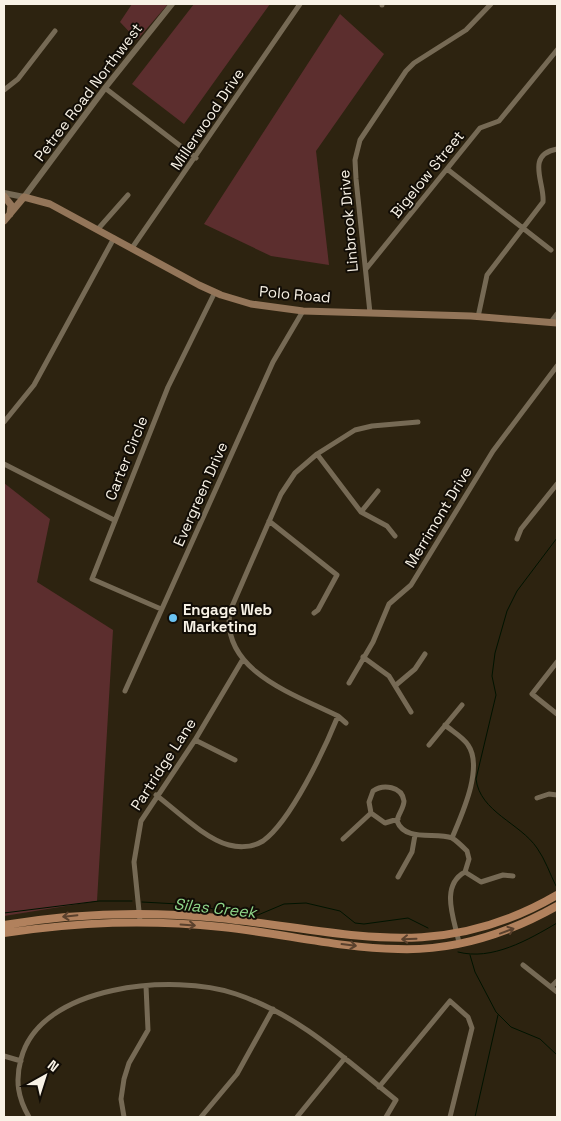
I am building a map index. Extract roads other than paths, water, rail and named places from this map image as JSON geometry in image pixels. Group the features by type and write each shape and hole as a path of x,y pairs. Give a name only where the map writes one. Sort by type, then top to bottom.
{"main road":[{"path":"4,195 11,205 10,215"},
{"path":"4,221 24,197"},
{"name":"Polo Road","path":"24,197 50,204 215,292 251,304 303,310 554,322"},
{"path":"4,924 75,915 220,918 398,939 428,938 486,928 514,918 557,895"},
{"path":"4,935 87,922 139,917 377,948 408,949 460,943 505,932 557,906"}],"street":[{"name":"Petree Road Northwest","path":"24,197 105,88 172,4"},
{"name":"Millerwood Drive","path":"132,248 196,158 300,4"},
{"name":"Linbrook Drive","path":"370,312 356,179 355,160 360,140 406,71 414,63 466,30 491,4"},
{"path":"4,90 18,79 55,31"},
{"name":"Bigelow Street","path":"366,269 480,128 499,121 557,50"},
{"path":"105,88 196,158"},
{"path":"478,317 487,276 543,200 538,175 540,161 549,152 557,149"},
{"path":"447,169 550,250"},
{"path":"4,195 24,197"},
{"path":"98,229 128,195"},
{"path":"4,422 34,385 114,238"},
{"name":"Carter Circle","path":"4,464 114,520 168,387 215,292"},
{"name":"Evergreen Drive","path":"125,691 273,362 303,310"},
{"path":"554,322 557,314"},
{"name":"Merrimont Drive","path":"349,683 376,635 389,604 411,585 493,451 557,366"},
{"path":"346,724 338,716 265,678 243,660 230,631 230,611 290,478 317,454 355,430 372,426 418,422"},
{"path":"317,454 361,512 387,526 395,536"},
{"path":"517,539 521,528 557,484"},
{"path":"361,512 378,491"},
{"path":"114,520 92,579 162,609"},
{"path":"269,521 336,575 318,610 314,613"},
{"path":"396,685 416,669 424,654"},
{"path":"363,657 389,676 411,712"},
{"name":"Partridge Lane","path":"139,917 134,856 140,821 195,740 243,660"},
{"path":"557,662 532,694 557,714"},
{"path":"429,745 462,704"},
{"path":"156,795 222,842 239,847 258,843 276,827 301,790 324,751 338,716"},
{"path":"445,725 467,743 472,756 470,791 452,838"},
{"path":"195,740 235,760"},
{"path":"398,819 391,823 382,823 371,813 369,802 373,791 382,787 392,788 399,792 404,800 398,819 400,826 415,835 452,838 464,848 468,855 465,872"},
{"path":"537,798 549,794 557,795"},
{"path":"343,840 371,813"},
{"path":"398,877 412,852 415,835"},
{"path":"465,872 481,882 503,875 513,876"},
{"path":"460,943 450,895 459,875 465,872"},
{"path":"523,965 557,992"},
{"path":"551,987 557,981"},
{"path":"124,1117 121,1099 124,1079 129,1062 148,1030 146,986"},
{"path":"29,1117 19,1094 18,1078 20,1061 32,1034 55,1012 96,995 146,986 193,986 222,990 273,1009 308,1029 396,1100 386,1117"},
{"path":"379,1087 450,1001 468,1017 472,1030 450,1117"},
{"path":"201,1117 237,1074 273,1009"},
{"path":"4,1056 20,1061"},
{"path":"297,1117 345,1058"}],"waterway":[{"path":"556,886 537,848 530,839 493,809 485,800 479,790 476,779 496,695 492,676 495,653 507,611 517,591 557,538"},
{"name":"Silas Creek","path":"4,913 99,901 132,901"},
{"name":"Silas Creek","path":"142,902 196,905 240,915 258,915 284,904 306,903 340,911 355,923 364,924 408,918 428,928"},
{"name":"Silas Creek","path":"458,952 484,954 497,951 522,942 557,923"},
{"path":"470,955 475,972 496,1012 511,1027 540,1039 557,1055"},
{"path":"475,1117 498,1015"}],"place":[{"name":"Engage Web Marketing","path":"173,618"}]}
